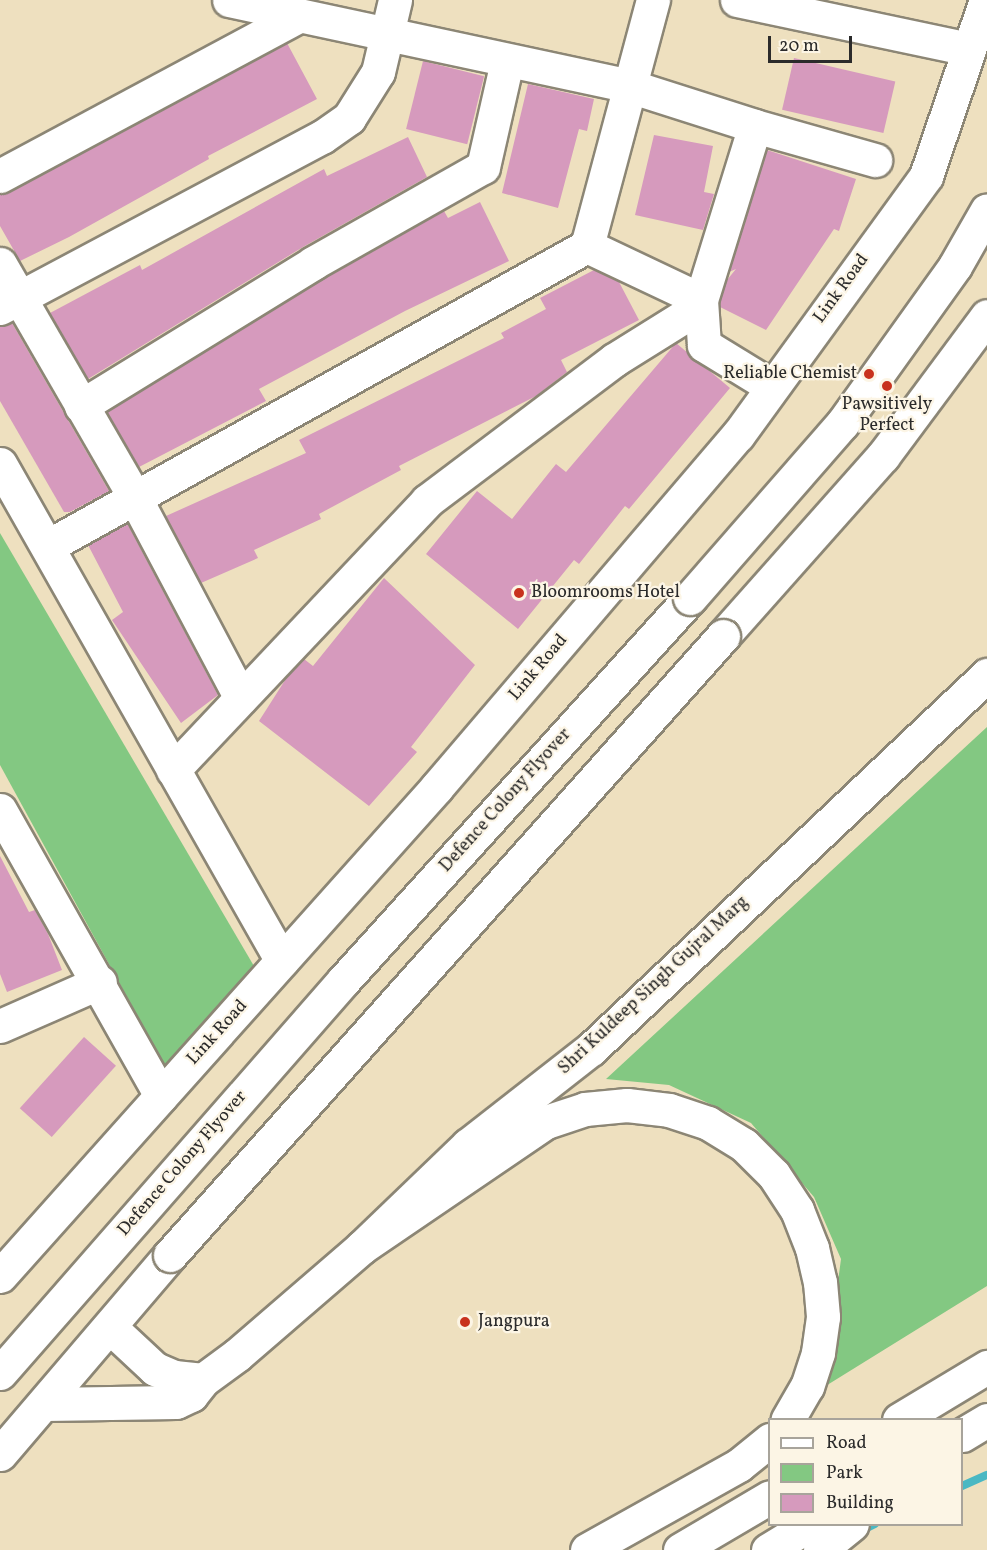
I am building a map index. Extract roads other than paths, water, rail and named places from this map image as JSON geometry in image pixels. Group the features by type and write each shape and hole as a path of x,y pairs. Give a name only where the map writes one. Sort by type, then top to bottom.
{"main road":[{"path":"229,0 387,36 630,86 755,126 875,160"},
{"path":"9,303 322,137 349,118 366,97 378,72 395,0"},
{"path":"48,546 587,246 653,0"},
{"path":"737,0 786,5 969,50"},
{"name":"Link Road","path":"0,1276 445,778 730,444 926,176 986,0"},
{"path":"0,176 298,16"},
{"path":"81,406 313,262 483,167 507,61"},
{"path":"755,126 701,300 704,345 771,386"},
{"name":"Defence Colony Flyover","path":"0,1373 842,424 955,266 987,210"},
{"path":"587,246 701,300"},
{"path":"0,264 9,303 81,406 135,498 240,698"},
{"path":"174,770 427,501 614,360 686,315 701,300"},
{"path":"0,1455 170,1255 883,456 987,316"},
{"path":"0,464 282,962"},
{"name":"Shri Kuldeep Singh Gujral Marg","path":"45,1404 176,1402 191,1395 203,1380 237,1355 362,1247 468,1145 591,1049 987,675"},
{"path":"0,810 100,982 161,1096"},
{"path":"0,1026 100,982"},
{"path":"362,1247 546,1122 585,1109 627,1105 669,1110 708,1124 744,1145 779,1184 797,1210 812,1248 820,1282 823,1317 818,1353 807,1386 788,1418"},
{"path":"110,1327 155,1369 174,1377 203,1380"},
{"path":"901,1418 987,1367"},
{"path":"963,1434 987,1420"},
{"path":"588,1550 739,1465 768,1442"},
{"path":"680,1550 768,1498"},
{"path":"768,1550 808,1526"},
{"path":"820,1550 850,1526"}],"waterway":[{"path":"963,1486 987,1475"},
{"path":"859,1532 871,1526"}],"place":[{"name":"Reliable Chemist","path":"869,374"},
{"name":"Pawsitively Perfect","path":"887,386"},
{"name":"Bloomrooms Hotel","path":"519,593"},
{"name":"Jangpura","path":"465,1322"}]}
